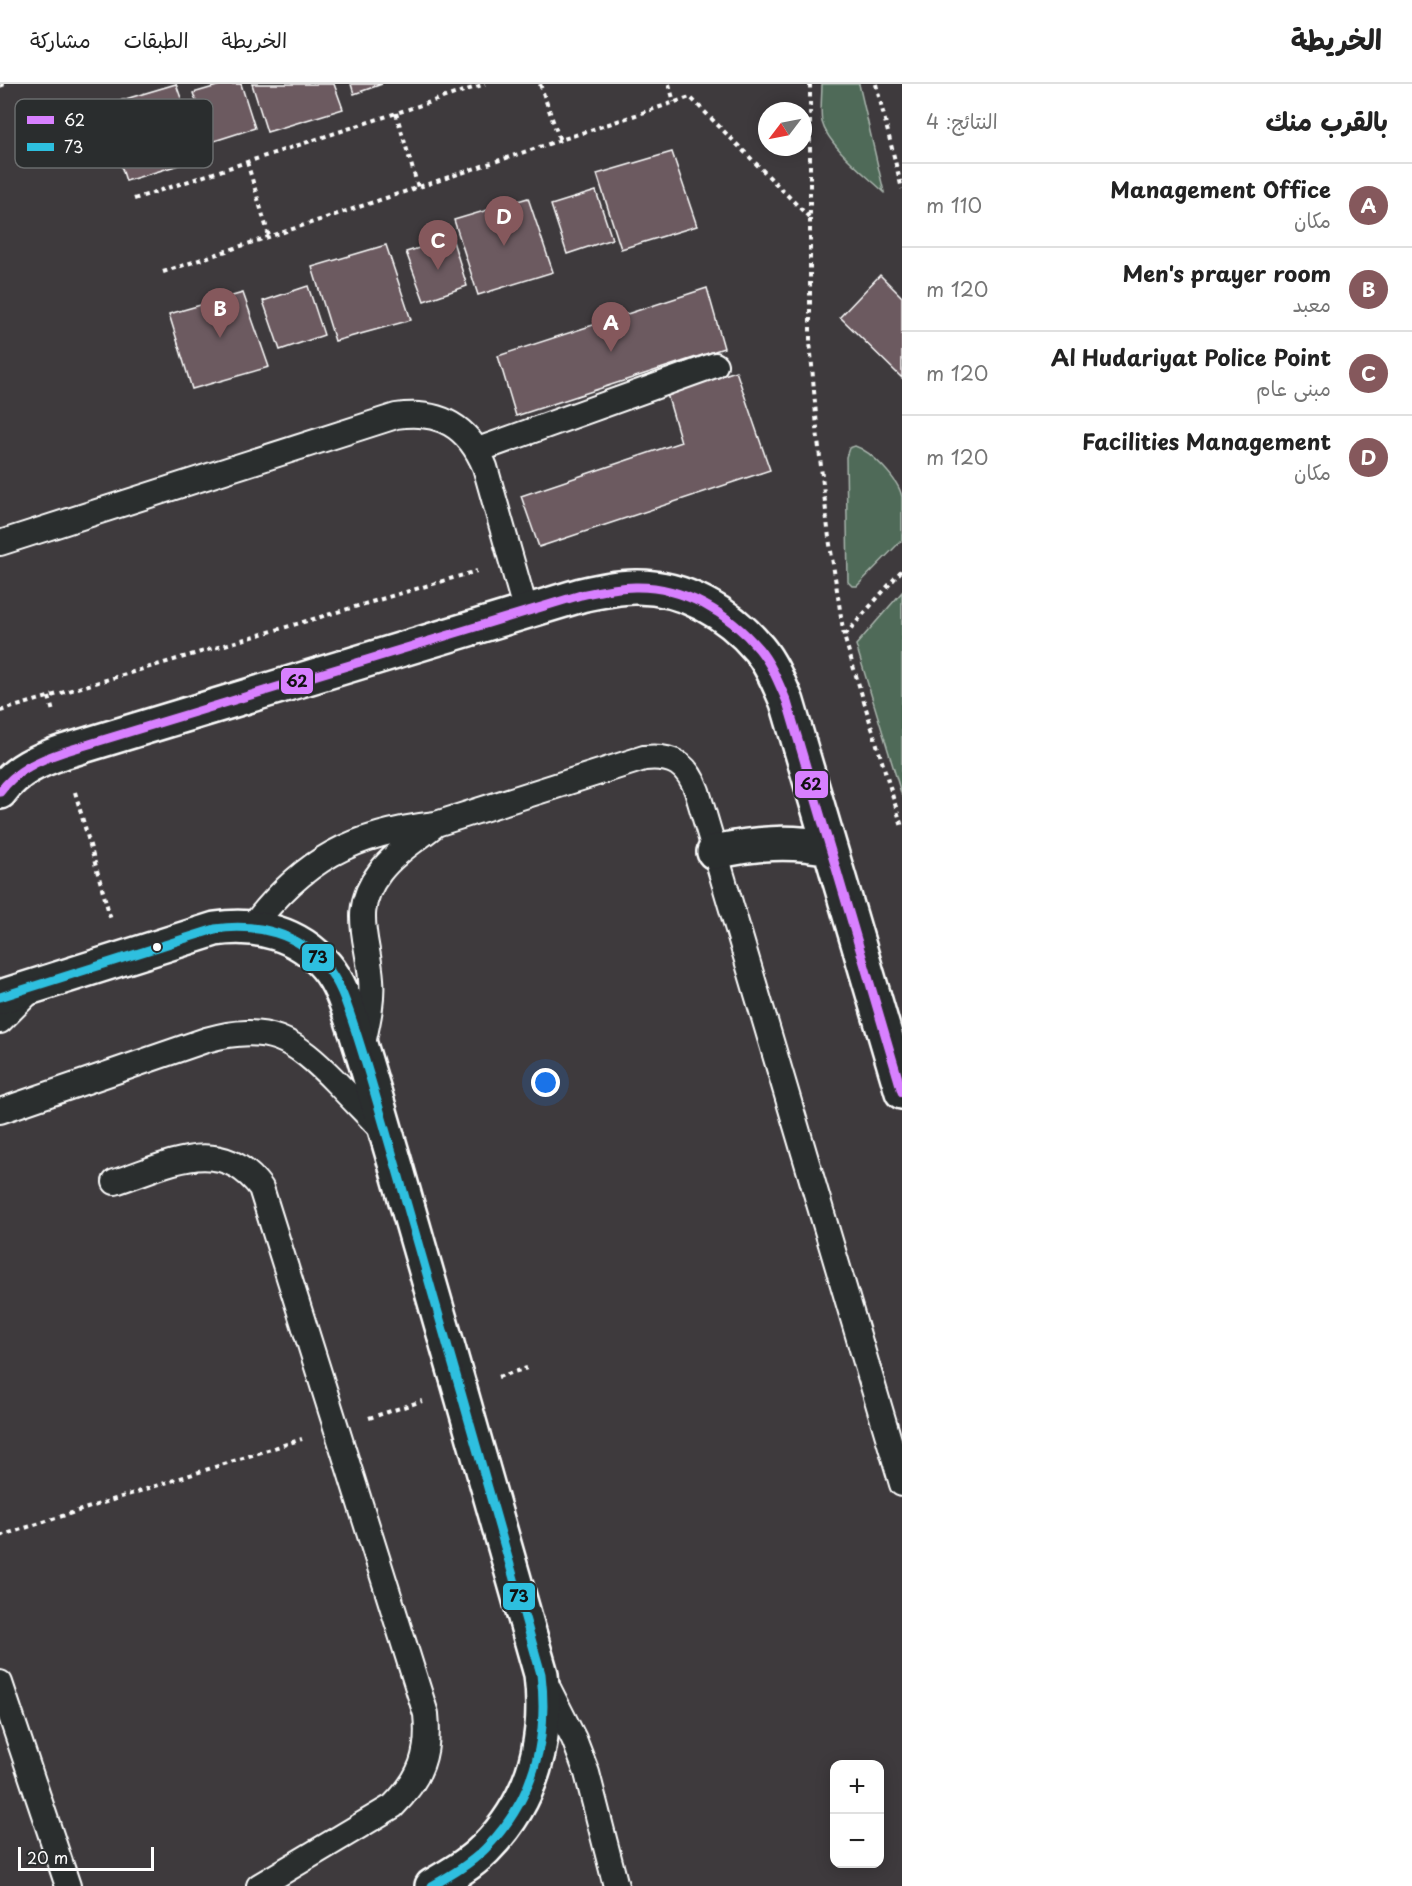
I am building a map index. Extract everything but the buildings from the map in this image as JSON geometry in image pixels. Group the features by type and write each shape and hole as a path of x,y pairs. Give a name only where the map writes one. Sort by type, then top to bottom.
{"street":[{"path":"2,781 42,759 63,752 608,589 637,587 665,590 693,598 718,612 741,630 760,651 776,675 787,702 830,848 897,1056 902,1092"},
{"path":"714,852 750,844 786,842 830,848"},
{"path":"0,997 215,929 233,926 273,931 294,940 327,967 339,985 387,1134 541,1674 545,1701 543,1734 536,1766 524,1796 506,1824 485,1849 459,1870 432,1886"}],"lane":[{"path":"478,450 715,365"},
{"path":"0,543 396,416 428,415 443,419 457,427 478,450 485,467 526,612"},
{"path":"252,927 271,902 293,880 318,861 345,846 405,827 436,824 644,758 672,759 683,767 692,778 902,1484"},
{"path":"361,1048 371,1003 371,980 363,936 362,919 365,902 371,885 381,870 436,824"},
{"path":"0,1021 34,986"},
{"path":"0,1111 226,1035 267,1034 286,1041 304,1052 387,1134"},
{"path":"115,1182 187,1159 204,1156 221,1158 237,1164 251,1174 261,1188 268,1204 426,1714 428,1735 425,1755 408,1791 393,1806 260,1886"},
{"path":"541,1674 562,1714 587,1773 616,1886"},
{"path":"0,1683 68,1886"}],"path":[{"path":"0,86 5,84"},
{"path":"134,199 485,84"},
{"path":"540,84 560,141"},
{"path":"669,84 674,102"},
{"path":"810,84 810,341 829,538 844,636 902,827"},
{"path":"876,84 902,189"},
{"path":"163,272 690,98 809,218"},
{"path":"396,113 418,187"},
{"path":"247,162 269,236"},
{"path":"0,711 511,561"},
{"path":"844,636 902,570"},
{"path":"49,697 122,958"},
{"path":"0,1536 527,1368"}],"green space":[{"path":"822,84 859,84 884,192 849,160 826,131 821,117"},
{"path":"855,446 869,454 883,467 900,490 902,540 857,586 852,586 848,582 846,457 849,448"},
{"path":"902,592 902,796 856,645"}],"transit line":[{"name":"62","path":"0,792 6,784 28,767 63,752 581,595 615,588 635,587 670,591 704,604 734,624 759,649 775,675 787,702 902,1092"},
{"name":"73","path":"0,997 215,929 231,928 261,929 290,938 303,945 332,973 340,989 376,1097 541,1674 543,1698 539,1746 526,1790 502,1830 485,1849 467,1864 432,1886"}],"place":[{"name":"Facilities Management","path":"504,246"},
{"name":"Al Hudariyat Police Point","path":"438,270"},
{"name":"Men's prayer room","path":"220,338"},
{"name":"Management Office","path":"611,352"}]}
